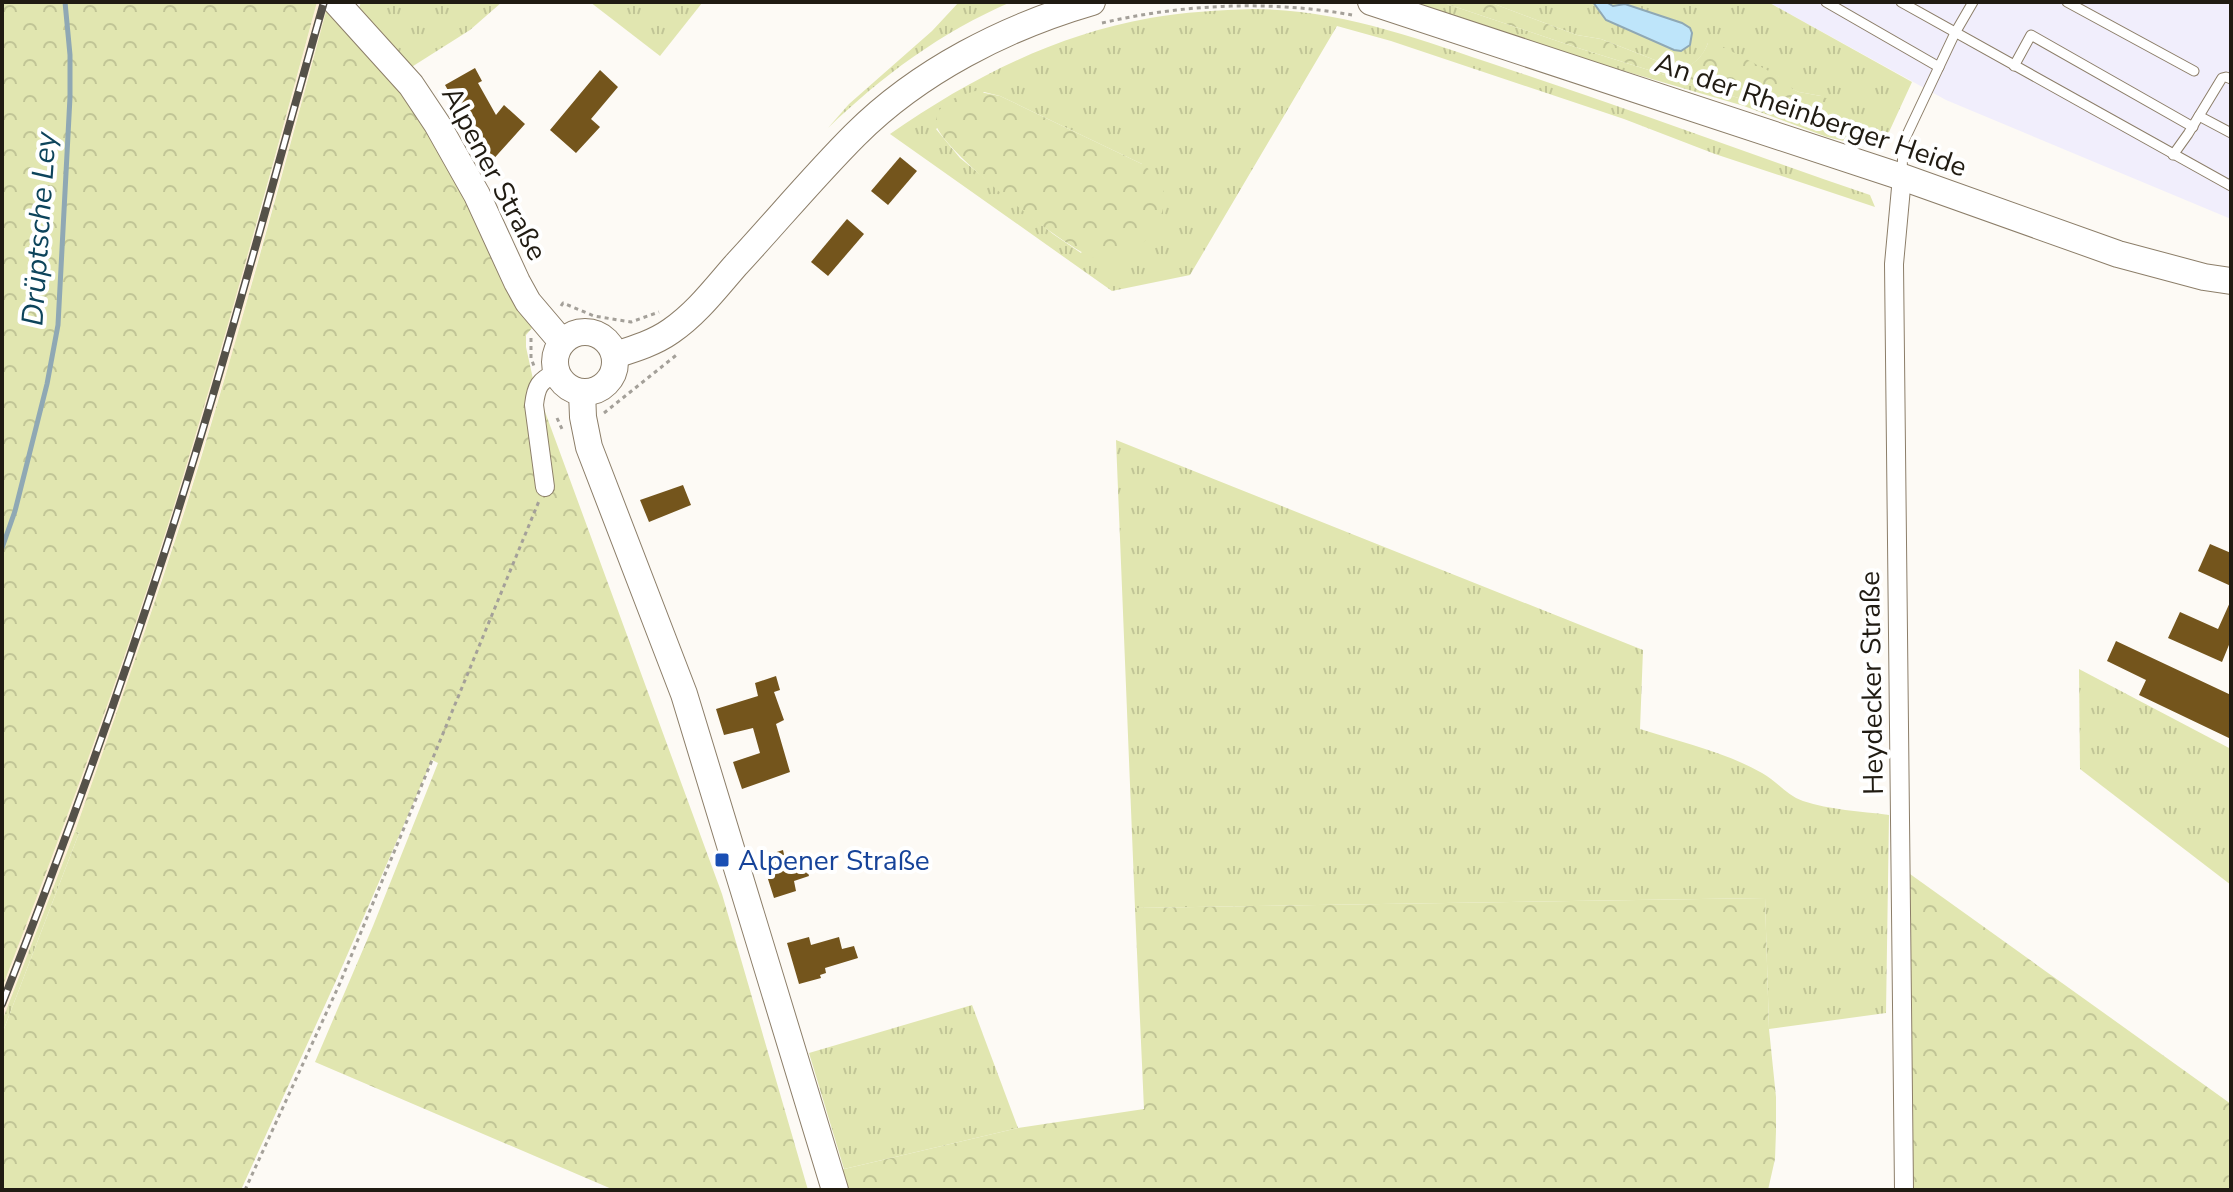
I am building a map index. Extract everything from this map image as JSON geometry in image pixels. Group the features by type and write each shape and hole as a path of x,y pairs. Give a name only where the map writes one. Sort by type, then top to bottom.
{"street":[{"name":"Alpener Straße","path":"336,2 411,85 437,124 477,195 517,282 554,333"},
{"name":"An der Rheinberger Heide","path":"1366,10 1902,177 2118,254 2231,281"},
{"path":"615,355 656,340 691,315 838,153 892,102 984,45 1038,20 1096,12"},
{"name":"Heydecker Straße","path":"1902,177 1894,264 1904,1190"},
{"path":"545,487 534,405 536,392 548,378 555,357 554,333 596,333 605,338 615,355 613,373 608,382 582,405"},
{"path":"548,378 567,386 582,405 589,447 684,694 835,1190"}],"lane":[{"path":"1826,2 1939,67"},
{"path":"1901,2 2231,186"},
{"path":"1902,177 1903,143 1973,2"},
{"path":"2067,2 2194,71"},
{"path":"2014,66 2031,35 2193,127"},
{"path":"2173,155 2222,78 2231,79"},
{"path":"2199,116 2231,133"}],"path":[{"path":"1177,2 1178,9"},
{"path":"1096,12 1143,13 1221,4 1366,10"},
{"path":"548,378 531,358 531,338 554,333 563,303 594,316 631,322 662,311"},
{"path":"582,405 604,413 681,351"},
{"path":"245,1190 340,983 545,487"}],"shaded area":[{"path":"317,2 329,2 234,347 183,515 75,831 2,1021 2,988 115,682 172,510 261,209"},
{"path":"1768,2 2231,2 2231,219 1946,100"}],"green space":[{"path":"2,2 317,2 173,509 91,750 2,988"},
{"path":"361,2 502,2 470,30 410,68 358,11"},
{"path":"590,2 699,2 702,3 660,56"},
{"path":"959,2 1011,2 937,41 870,91 828,128 849,104 932,31"},
{"path":"1411,2 1441,2 1790,114 1831,118 1821,96 1790,88 1779,77 1708,43 1697,60 1678,69 1601,39 1577,35 1489,2 1768,2 1912,82 1889,132 1868,144 1852,143"},
{"path":"1441,2 1489,2 1577,35 1601,39 1678,69 1693,63 1708,43 1714,42 1780,77 1799,92 1828,99 1835,113 1831,118 1790,114"},
{"path":"328,4 391,71 442,146 532,328 526,335 526,347 533,379 722,894 808,1190 614,1190 315,1062 438,763 432,760 241,1190 2,1190 2,1034 79,833 75,831 183,516 240,325"},
{"path":"1254,9 1349,20 1410,37 1870,195 1875,207 1715,154 1624,119 1337,26 1190,275 1112,291 890,134 982,78 1080,36 1150,18","holes":["984,92 1000,96 1142,164 1081,253 960,158 936,129"]},
{"path":"975,91 1000,96 1148,169 1162,185 1164,207 1144,242 1128,254 1096,258 1061,239 980,175 957,153 936,123 944,105"},
{"path":"1116,440 1643,650 1640,729 1733,759 1762,773 1803,801 1889,815 1886,1013 1769,1029 1765,898 1135,908"},
{"path":"2079,669 2231,749 2231,885 2080,769"},
{"path":"75,831 79,833 2,1034 2,1021"},
{"path":"1910,874 2231,1104 2231,1190 1906,1190"},
{"path":"1765,898 1769,1029 1776,1097 1775,1159 1768,1190 848,1190 840,1170 1018,1128 1144,1109 1135,908"},
{"path":"972,1005 1018,1128 844,1169 809,1053"}],"water":[{"path":"1593,2 1606,2 1613,6 1625,4 1682,23 1692,33 1690,45 1681,51 1674,50 1606,20"}],"building":[{"path":"475,68 482,81 478,83 496,115 504,105 525,124 489,164 468,145 475,138 445,85"},
{"path":"600,70 618,87 591,119 600,127 576,153 550,130"},
{"path":"900,157 917,171 888,205 871,191"},
{"path":"847,219 864,234 828,276 811,262"},
{"path":"683,485 691,505 649,522 640,500"},
{"path":"2210,544 2231,553 2231,586 2198,571"},
{"path":"2231,600 2231,640 2222,662 2168,638 2180,612 2218,629"},
{"path":"2116,641 2231,695 2231,739 2139,695 2146,680 2107,661"},
{"path":"776,676 780,690 774,692 784,720 776,724 790,772 742,789 733,762 760,753 753,728 724,735 716,709 758,696 755,683"},
{"path":"783,850 785,859 802,853 809,876 794,881 796,891 774,898 761,857"},
{"path":"809,937 811,945 839,937 842,949 854,946 858,958 825,968 826,973 820,975 821,978 799,984 787,943"}],"waterway":[{"name":"Drüptsche Ley","path":"2,548 15,511 47,384 58,325 70,97 65,2"}],"railway":[{"path":"2,1004 87,778 166,548 228,344 324,2"}],"place":[{"name":"Alpener Straße","path":"722,860"}]}
